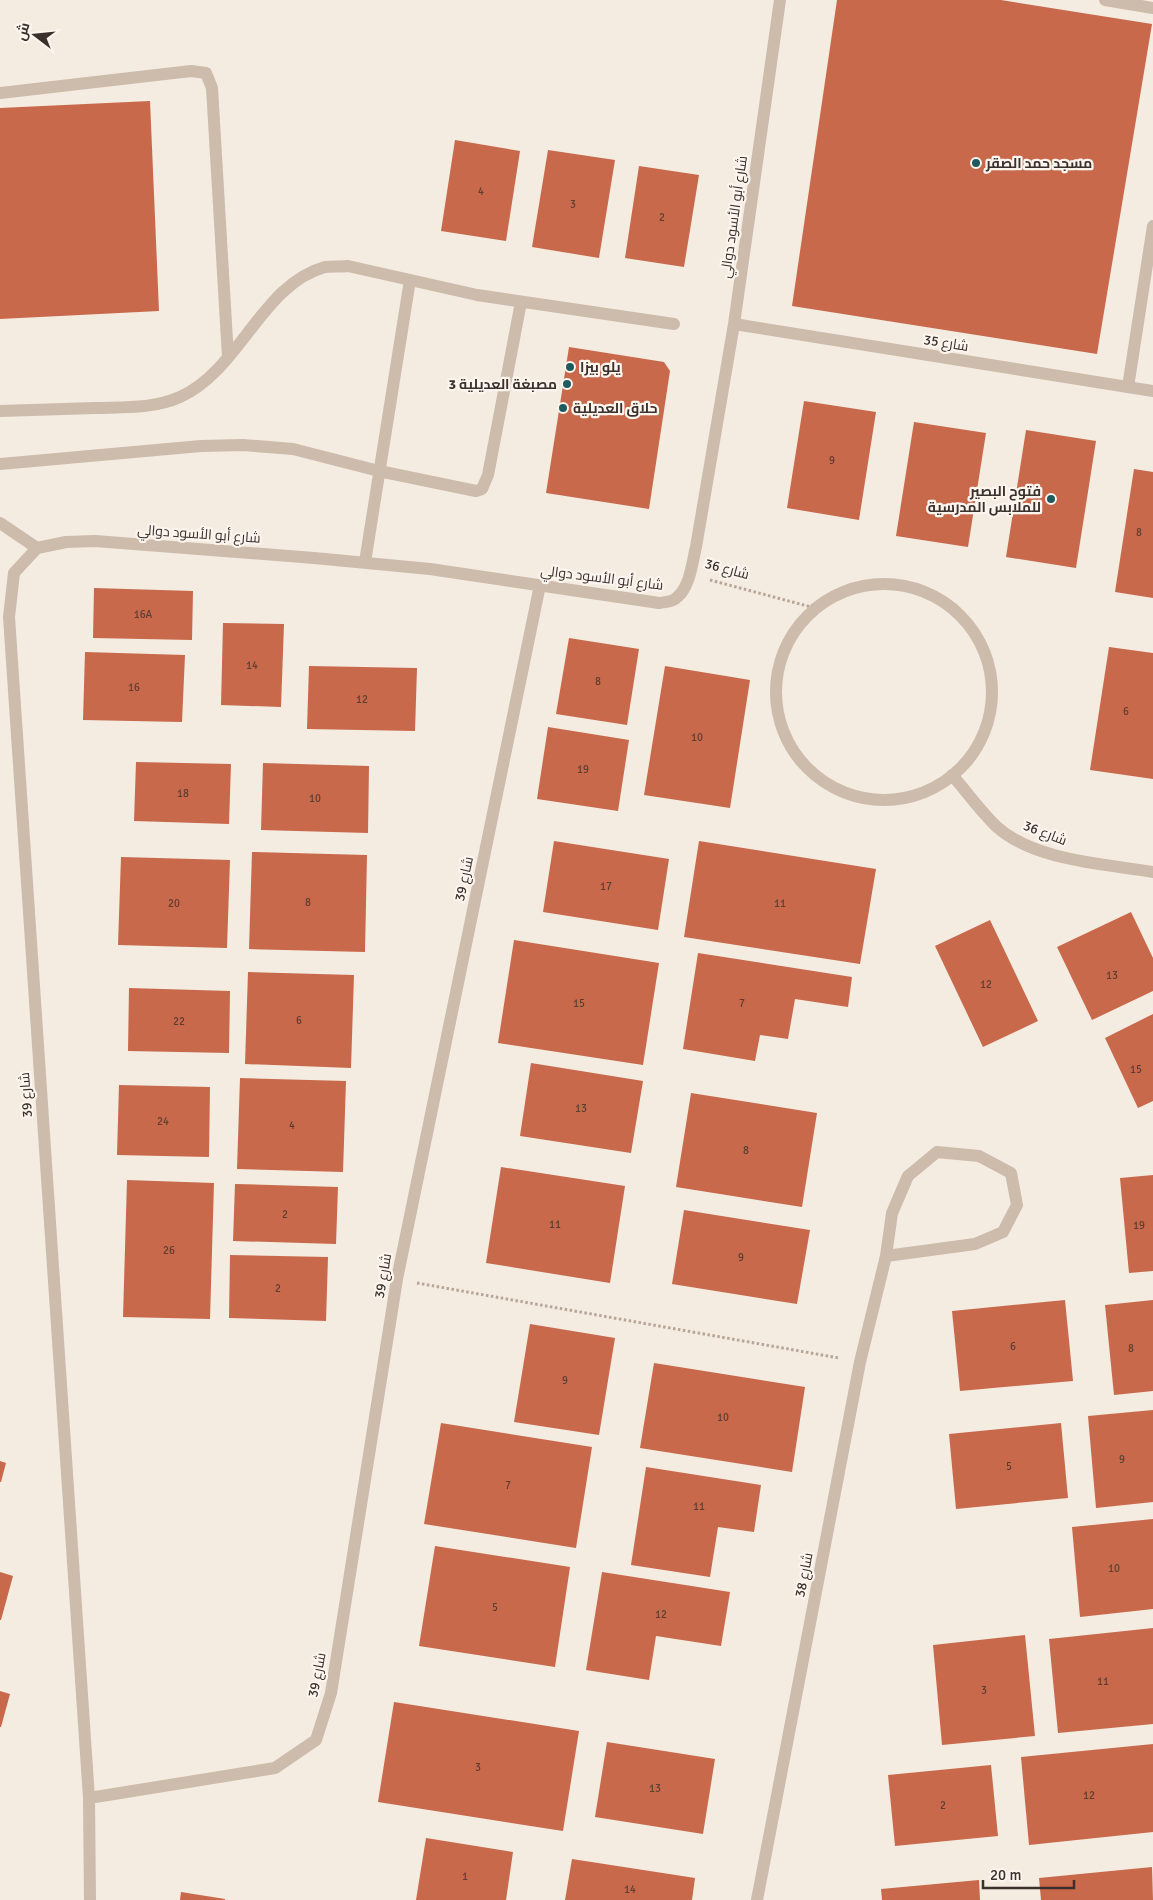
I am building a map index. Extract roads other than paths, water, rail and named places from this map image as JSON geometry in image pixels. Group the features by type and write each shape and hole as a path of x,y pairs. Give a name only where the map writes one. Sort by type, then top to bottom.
{"street":[{"name":"شارع أبو الأسود دوالي","path":"38,548 66,542 95,541 365,562 430,569 659,603 674,600 683,590 690,574 696,547 734,324 780,0"},
{"path":"1105,0 1153,8"},
{"path":"0,93 191,71 206,74 212,88 228,357"},
{"path":"1128,387 1153,226"},
{"path":"0,411 150,406 181,397 208,378 228,357 279,295 294,282 326,267 348,266 477,295 674,324"},
{"path":"365,562 410,280"},
{"path":"0,464 193,446 243,445 293,449 379,471 476,491 482,489 488,474 521,302"},
{"name":"شارع 35","path":"734,324 1153,391"},
{"path":"0,523 38,548"},
{"name":"شارع 39","path":"38,548 14,573 9,617 89,1798 90,1900"},
{"path":"872,584 902,584 932,594 957,611 976,635 988,664 992,694 987,725 973,753 952,776 926,792 896,799 866,798 836,789 811,772 791,748 779,719 776,689 781,658 795,631 816,608 842,592 872,584"},
{"name":"شارع 39","path":"89,1798 275,1768 316,1740 331,1693 397,1279 540,585"},
{"name":"شارع 36","path":"952,776 998,828 1017,840 1038,850 1060,856 1153,872"},
{"name":"شارع 38","path":"757,1900 860,1362 886,1256 892,1213 908,1176 937,1152 979,1156 1011,1173 1017,1205 1003,1232 976,1244 886,1256"}],"place":[{"name":"مسجد حمد الصقر","path":"976,163"},
{"name":"يلو بيزا","path":"570,367"},
{"name":"مصبغة العديلية 3","path":"567,384"},
{"name":"حلاق العديلية","path":"563,408"},
{"name":"فتوح البصير للملابس المدرسية","path":"1051,499"}]}
